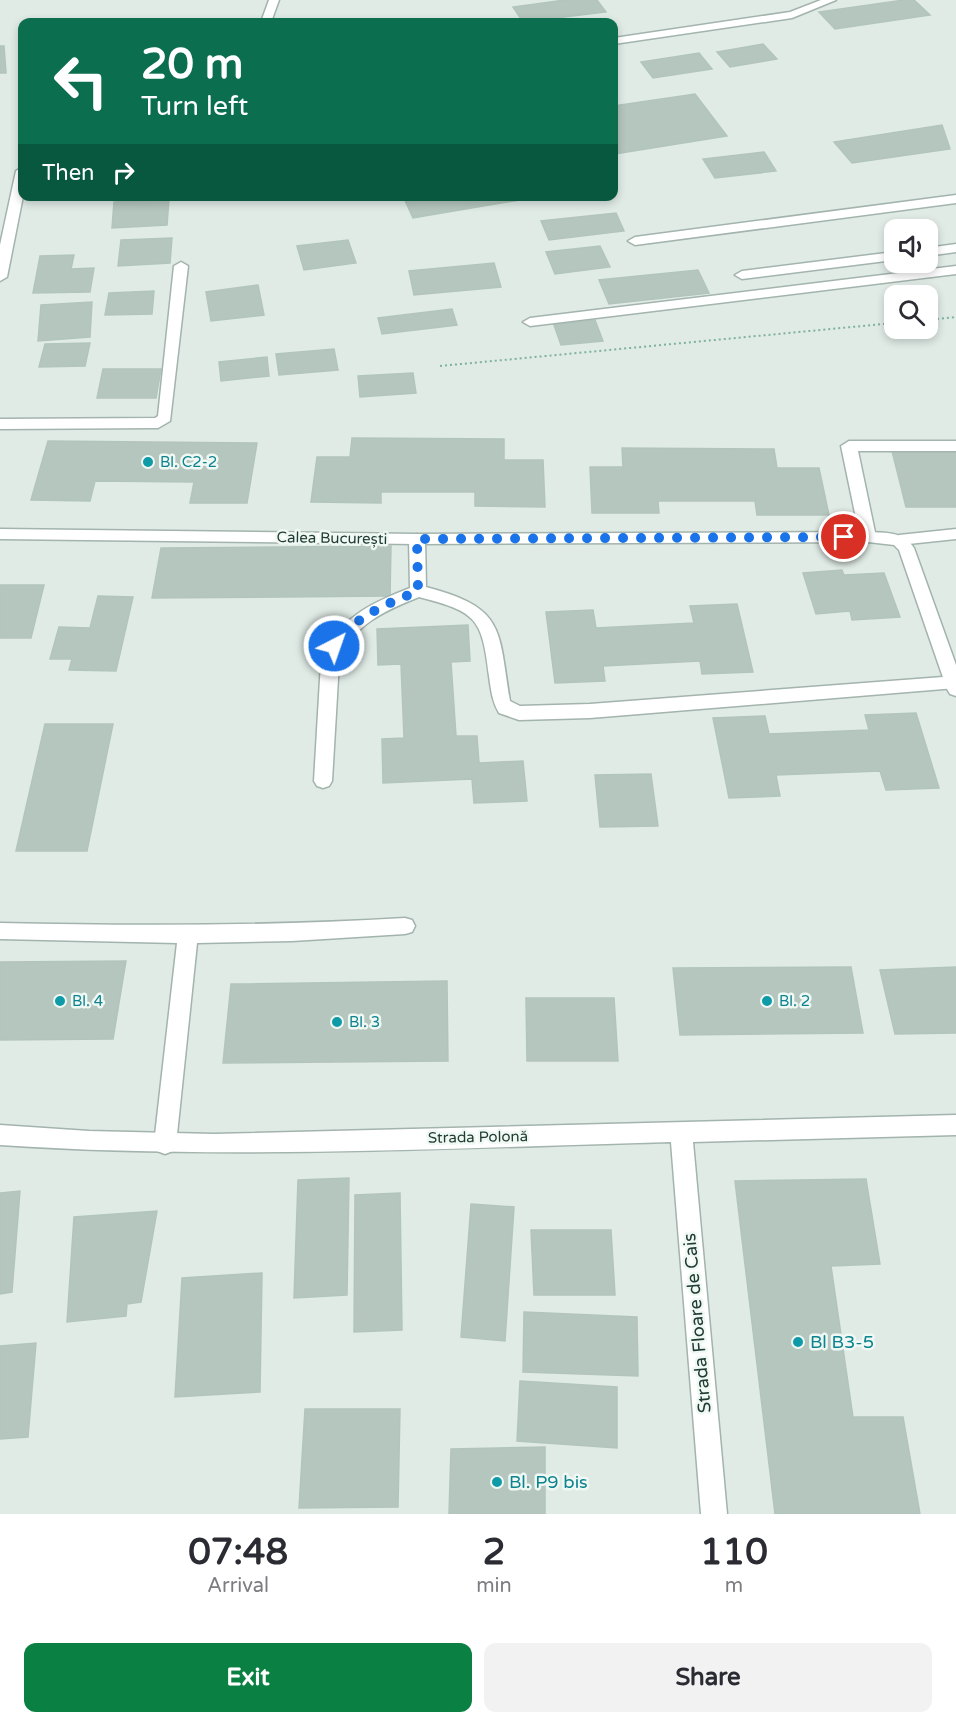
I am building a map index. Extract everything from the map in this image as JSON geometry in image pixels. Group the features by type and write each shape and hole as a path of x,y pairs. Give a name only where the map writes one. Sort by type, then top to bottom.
{"street":[{"path":"267,18 274,0"},
{"path":"618,40 792,15 829,1 845,0"},
{"path":"0,277 18,190"},
{"path":"635,241 956,199"},
{"path":"938,250 956,248"},
{"path":"742,275 884,257"},
{"path":"0,424 158,423 165,418 181,266"},
{"path":"530,322 956,270"},
{"path":"868,537 849,446 956,446"},
{"name":"Calea București","path":"0,534 417,539 868,537 899,540 956,534"},
{"path":"417,539 418,591"},
{"path":"323,781 330,662 334,646 347,628 370,613 418,591 451,600 472,611 488,627 501,701 505,708 519,713 590,711 955,684 906,548 899,540"},
{"path":"0,931 188,935 292,933 405,926"},
{"path":"165,1144 188,935"},
{"name":"Strada Polonă","path":"0,1135 165,1144 956,1125"},
{"name":"Strada Floare de Cais","path":"681,1132 714,1514"}],"path":[{"path":"938,319 956,317"},
{"path":"440,366 884,324"}],"building":[{"path":"565,0 597,0 606,12 556,18 520,18 513,7"},
{"path":"914,0 930,15 835,29 819,12"},
{"path":"763,44 777,59 730,67 717,52"},
{"path":"0,46 4,46 6,73 0,73"},
{"path":"699,53 712,69 653,78 641,62"},
{"path":"695,94 727,136 618,153 618,105"},
{"path":"942,125 950,149 852,163 834,142"},
{"path":"764,152 776,171 715,178 703,159"},
{"path":"169,201 167,225 112,228 114,202"},
{"path":"405,201 513,201 413,218"},
{"path":"616,213 624,231 549,240 541,221"},
{"path":"172,238 170,263 118,266 121,240"},
{"path":"348,240 356,263 304,270 297,246"},
{"path":"600,246 610,267 555,274 546,252"},
{"path":"74,255 71,269 94,268 90,292 33,293 40,256"},
{"path":"494,263 501,287 414,295 409,271"},
{"path":"698,270 709,293 609,304 599,280"},
{"path":"258,285 264,315 211,321 206,292"},
{"path":"154,291 152,314 105,315 109,293"},
{"path":"92,302 90,337 38,341 41,305"},
{"path":"452,309 457,325 382,334 378,318"},
{"path":"595,320 603,341 561,345 554,325"},
{"path":"90,343 85,366 39,367 45,344"},
{"path":"334,349 338,370 279,375 276,354"},
{"path":"267,357 269,376 221,381 219,362"},
{"path":"103,369 161,369 156,398 97,398"},
{"path":"413,373 416,393 360,397 358,376"},
{"path":"352,438 504,439 504,460 543,460 545,507 475,506 475,492 381,492 381,503 311,502 317,457 350,457"},
{"name":"Bl. C2-2","path":"48,441 257,443 247,503 190,503 194,482 95,481 90,501 31,500"},
{"path":"622,448 774,449 777,468 819,468 829,515 757,515 755,501 658,501 659,513 592,513 590,467 623,467"},
{"path":"956,450 956,507 906,507 892,451"},
{"path":"391,546 390,596 152,598 161,548"},
{"path":"842,570 844,575 884,573 900,617 852,620 850,611 816,614 803,573"},
{"path":"0,585 44,585 31,638 0,638"},
{"path":"98,596 133,597 116,671 69,670 72,659 50,659 59,627 90,628"},
{"path":"737,604 753,672 702,674 700,661 603,666 605,681 555,683 546,612 593,610 596,628 694,623 690,606"},
{"path":"468,625 470,661 451,662 456,736 477,736 479,763 523,761 527,801 474,803 472,779 383,783 382,739 404,738 401,664 378,665 377,629"},
{"path":"916,713 939,788 886,790 880,771 776,775 780,796 729,798 713,718 765,716 769,734 869,730 865,715"},
{"path":"45,724 113,724 87,851 16,851"},
{"path":"651,774 658,826 600,827 595,775"},
{"name":"Bl. 4","path":"126,961 113,1039 0,1040 0,962"},
{"name":"Bl. 2","path":"851,967 863,1033 680,1035 673,968"},
{"path":"956,967 956,1033 895,1034 880,970"},
{"name":"Bl. 3","path":"447,981 448,1061 223,1063 231,984"},
{"path":"526,998 614,998 618,1061 527,1061"},
{"path":"349,1178 347,1295 294,1298 298,1180"},
{"name":"Bl B3-5","path":"866,1179 880,1264 831,1266 853,1417 903,1417 920,1514 775,1514 735,1181"},
{"path":"20,1191 12,1292 0,1294 0,1193"},
{"path":"400,1193 402,1330 354,1332 355,1195"},
{"path":"471,1204 514,1207 505,1341 461,1337"},
{"path":"157,1211 141,1302 127,1304 126,1316 67,1322 74,1217"},
{"path":"531,1230 611,1230 615,1295 534,1295"},
{"path":"262,1273 260,1392 175,1397 182,1278"},
{"path":"524,1312 637,1317 638,1376 523,1372"},
{"path":"36,1343 28,1437 0,1439 0,1346"},
{"path":"520,1381 617,1387 617,1448 517,1441"},
{"path":"305,1409 400,1409 398,1507 299,1508"},
{"name":"Bl. P9 bis","path":"545,1447 545,1514 449,1514 451,1449"}],"place":[{"name":"Bl. C2-2","path":"148,462"},
{"name":"Bl. 4","path":"60,1001"},
{"name":"Bl. 2","path":"767,1001"},
{"name":"Bl. 3","path":"337,1022"},
{"name":"Bl B3-5","path":"798,1342"},
{"name":"Bl. P9 bis","path":"497,1482"}],"route":[{"path":"334,646 347,628 377,608 418,591 417,539 844,537"}]}
